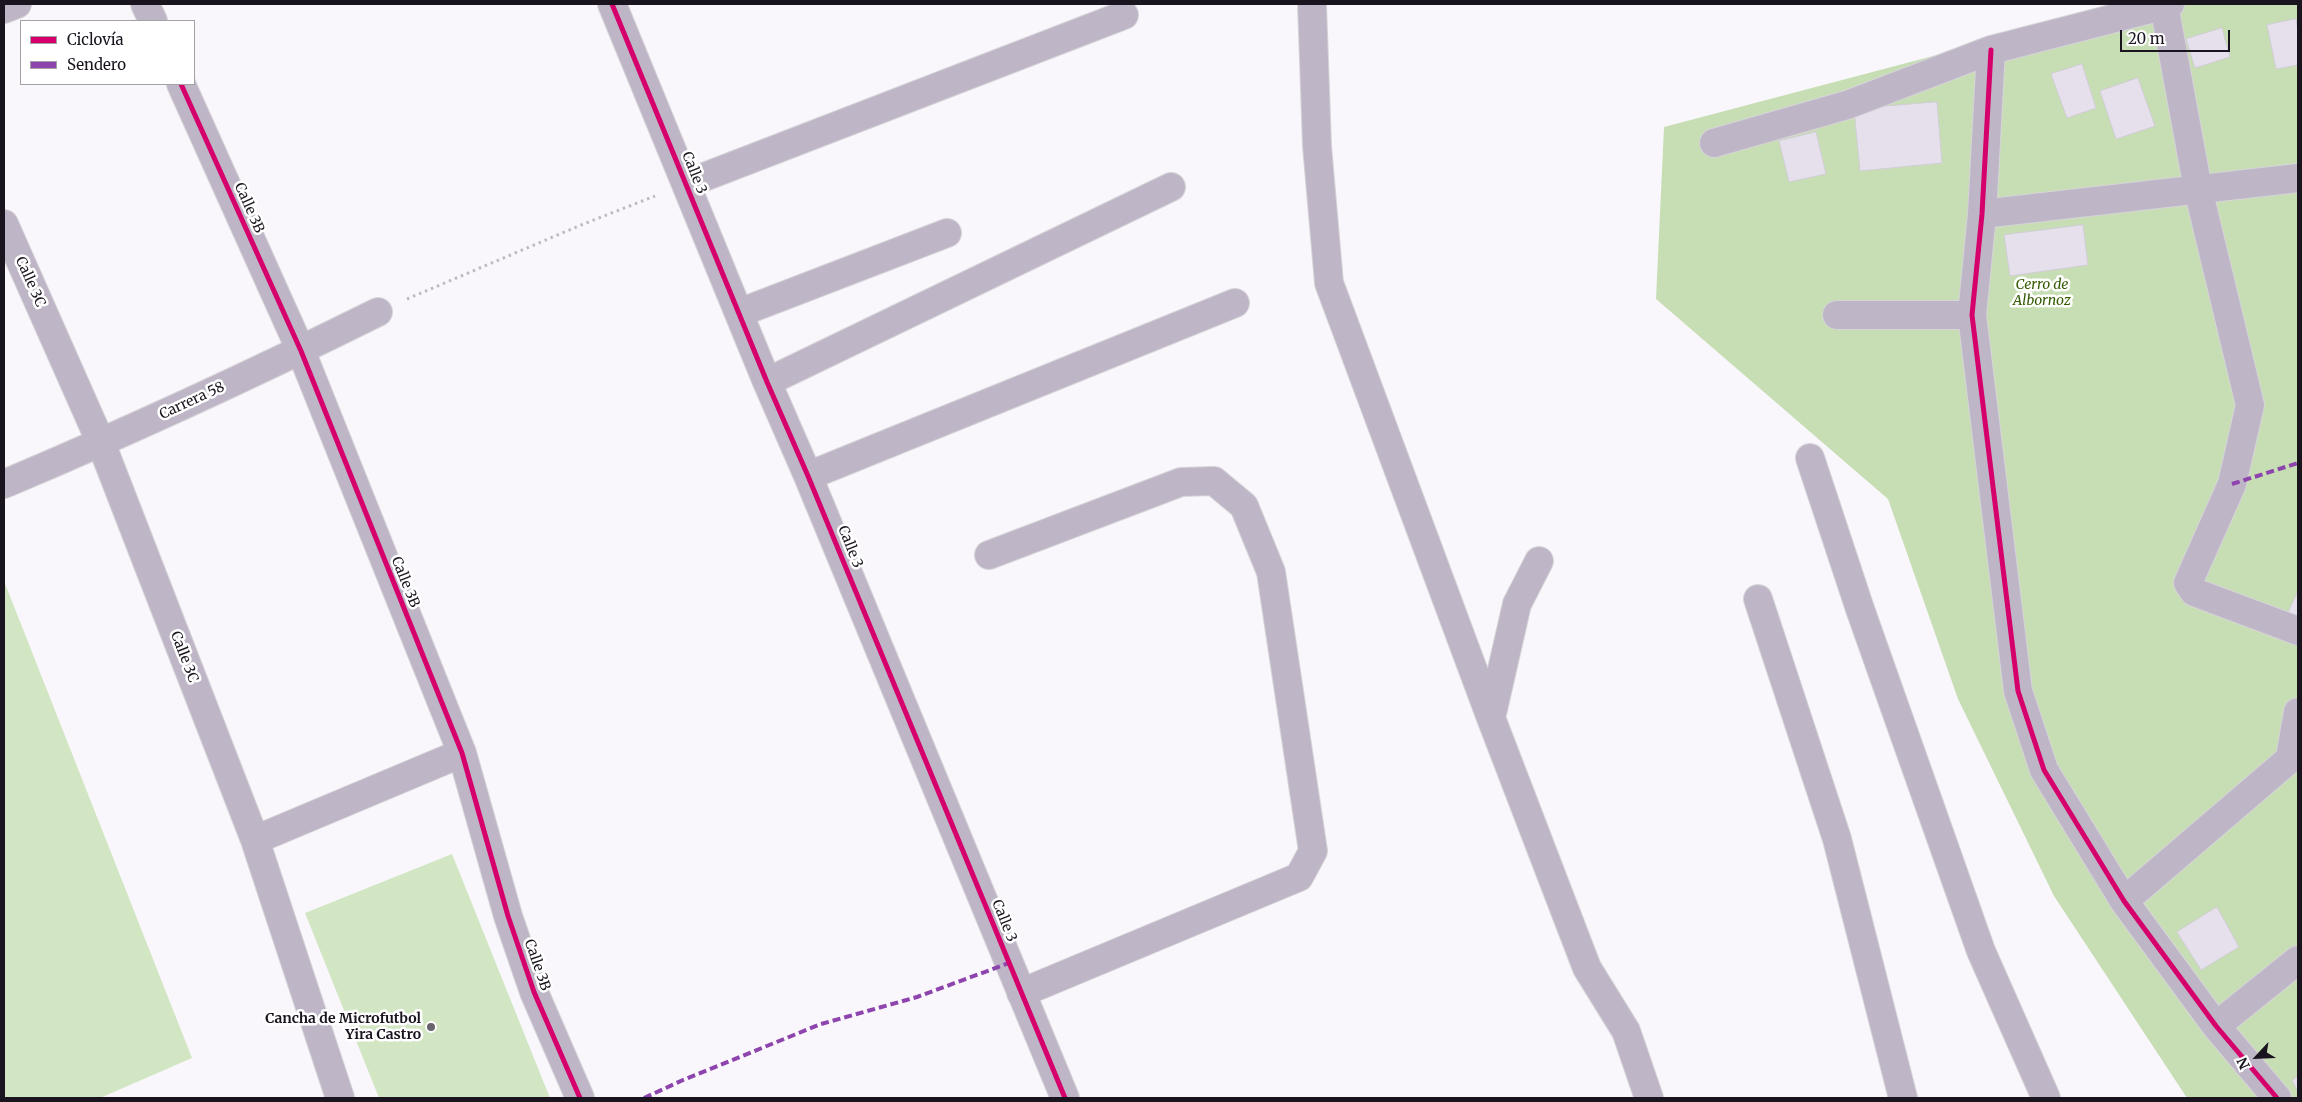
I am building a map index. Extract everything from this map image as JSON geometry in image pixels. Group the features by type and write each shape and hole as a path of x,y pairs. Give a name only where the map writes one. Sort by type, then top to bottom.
{"street":[{"path":"4,9 17,4"},
{"path":"145,4 153,20"},
{"name":"Calle 3","path":"612,4 767,382 808,476 1066,1098"},
{"path":"1312,4 1317,146 1329,283 1491,718 1587,968 1626,1031 1649,1098"},
{"path":"1714,144 1847,105 1991,50 2167,5 2198,189 2250,406 2232,484 2188,583 2194,592 2298,631"},
{"path":"686,184 1124,15"},
{"path":"1991,50 1982,214 1972,315 2018,691 2044,770 2124,901 2216,1026 2277,1098"},
{"name":"Calle 3B","path":"181,85 301,350 462,753 508,916 534,992 580,1098"},
{"path":"1982,214 2298,178"},
{"path":"767,382 1171,187"},
{"name":"Calle 3C","path":"4,224 101,443 255,840 340,1098"},
{"path":"739,313 948,234"},
{"path":"808,476 1235,303"},
{"name":"Carrera 58","path":"4,484 101,443 378,312"},
{"path":"1837,315 1972,315"},
{"path":"1810,458 1860,610 1981,951 2046,1098"},
{"path":"989,555 1181,482 1214,481 1244,506 1272,572 1313,851 1299,877 1021,993"},
{"path":"1491,718 1518,604 1539,561"},
{"path":"1758,599 1837,839 1903,1098"},
{"path":"2124,901 2294,755 2298,712"},
{"path":"255,840 462,753"},
{"path":"2216,1026 2298,960"}],"path":[{"path":"378,312 581,225 686,184"}],"green space":[{"name":"Cerro de Albornoz","path":"2130,4 2298,4 2298,1098 2187,1098 2054,896 1958,699 1888,499 1656,299 1664,127"},
{"path":"4,581 192,1058 100,1098 4,1098"},
{"path":"452,854 550,1098 379,1098 305,913"}],"building":[{"path":"2296,19 2298,30 2298,65 2276,69 2267,25"},
{"path":"2222,28 2230,57 2195,68 2186,39"},
{"path":"2082,64 2096,108 2067,118 2051,74"},
{"path":"2138,78 2155,126 2116,139 2100,91"},
{"path":"1937,102 1942,163 1860,171 1854,109"},
{"path":"1816,132 1826,174 1789,182 1779,141"},
{"path":"2083,225 2088,265 2010,276 2004,235"},
{"path":"2298,591 2298,627 2285,620"},
{"path":"2217,907 2239,947 2201,970 2177,932"},
{"path":"2298,1076 2298,1091 2292,1081"}],"marked path":[{"path":"2232,484 2298,463"},
{"path":"644,1098 683,1080 821,1024 917,997 1009,963"}],"cycle path":[{"path":"612,4 1065,1098"},
{"path":"1991,50 1982,214 1972,315 2018,691 2044,770 2124,901 2216,1026 2277,1098"},
{"path":"181,85 301,351 462,753 508,916 534,992 580,1098"}],"place":[{"name":"Cancha de Microfutbol Yira Castro","path":"431,1027"}]}
